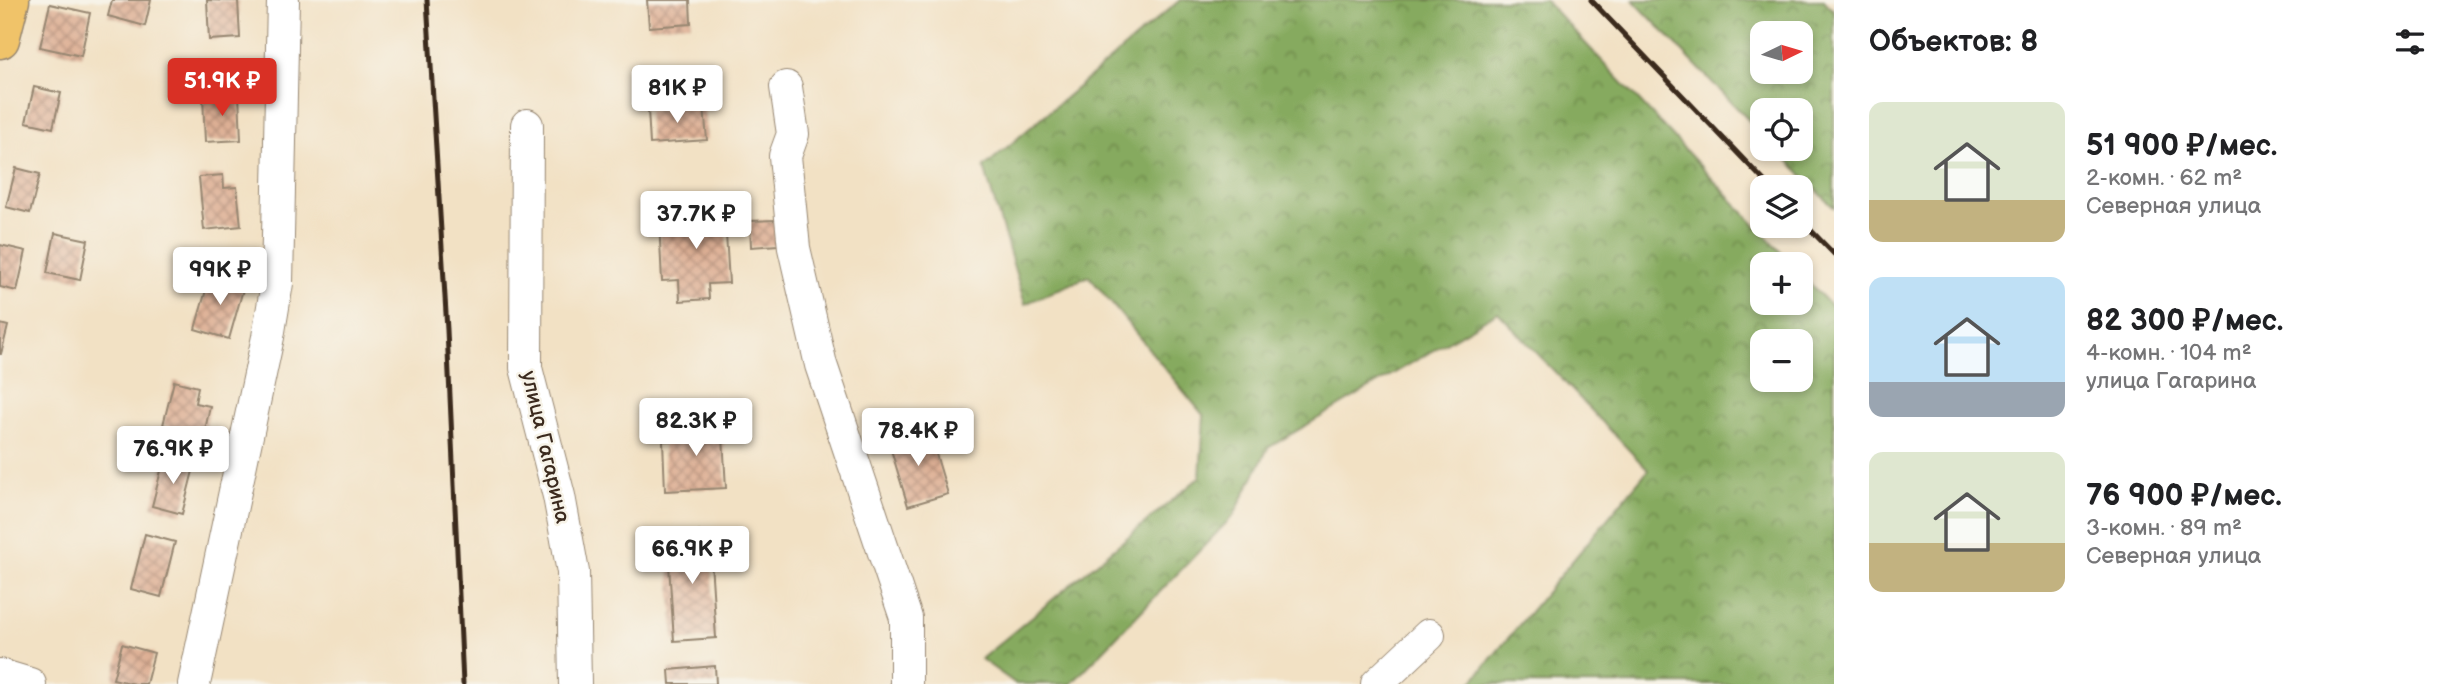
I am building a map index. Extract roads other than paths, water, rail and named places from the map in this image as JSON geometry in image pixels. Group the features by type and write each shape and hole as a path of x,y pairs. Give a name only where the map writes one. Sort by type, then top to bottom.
{"main road":[{"path":"0,39 10,0"}],"street":[{"path":"194,684 268,337 277,283 282,0"},
{"path":"786,86 793,134 785,156 794,248 821,365 906,618 906,684"},
{"name":"улица Гагарина","path":"527,125 526,368 559,496 573,572 575,684"},
{"path":"1377,684 1429,635"},
{"path":"0,676 30,684"}],"railway":[{"path":"427,0 447,330 463,684"},
{"path":"1591,0 1759,175"},
{"path":"1813,232 1834,254"}]}
